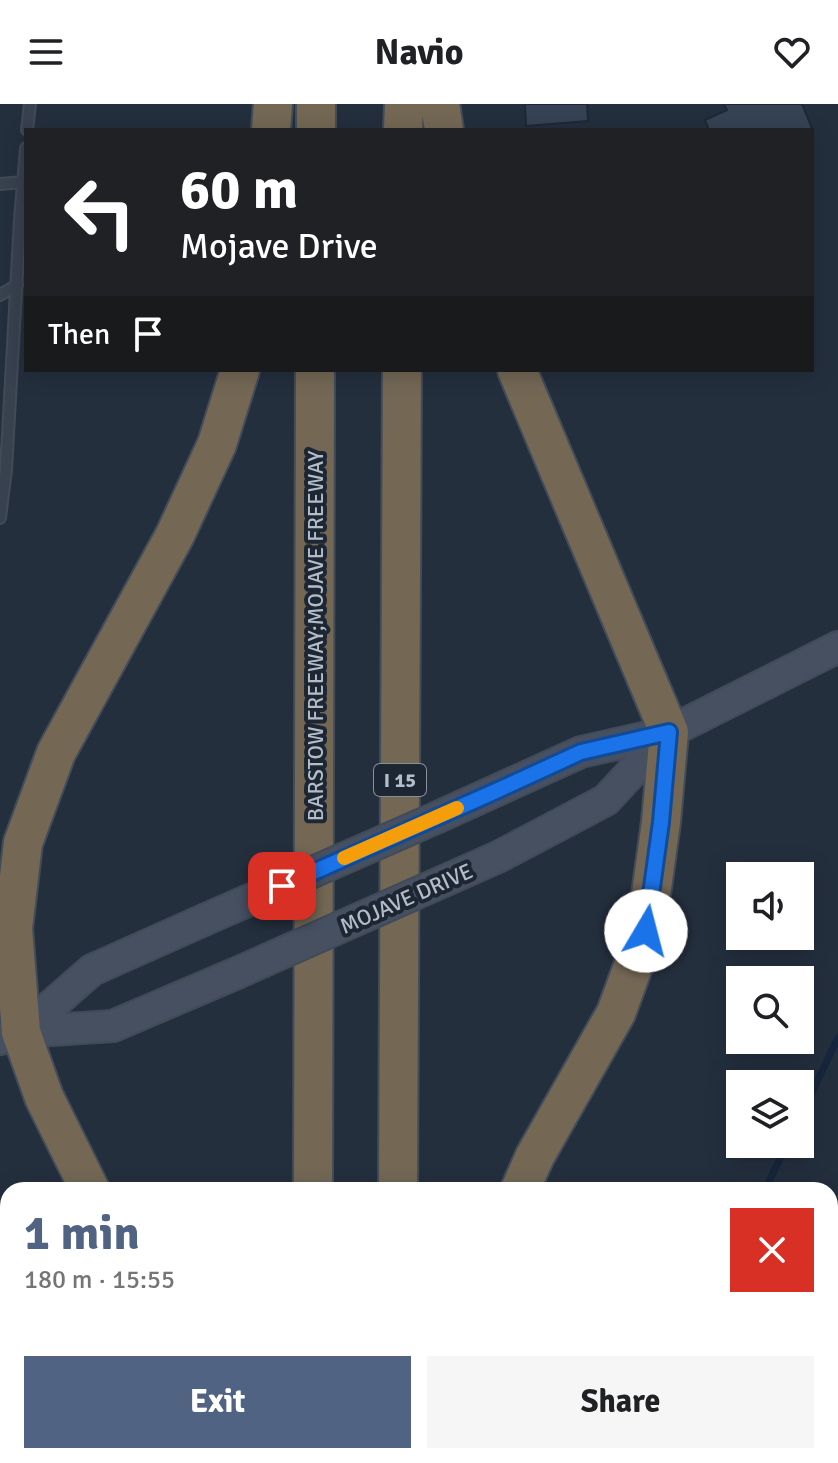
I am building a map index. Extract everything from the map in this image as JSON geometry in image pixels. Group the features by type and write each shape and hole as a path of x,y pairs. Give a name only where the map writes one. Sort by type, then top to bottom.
{"highway":[{"path":"271,128 273,104"},
{"path":"316,104 316,128"},
{"path":"403,128 404,104"},
{"path":"440,104 444,128"},
{"path":"86,1182 11,1035 13,928 23,843 56,753 175,535 217,444 239,372"},
{"name":"BARSTOW FREEWAY;MOJAVE FREEWAY","path":"313,1182 315,372"},
{"name":"I 15","path":"398,1182 402,372"},
{"path":"518,372 669,732 646,931 616,1013 535,1156 524,1182"}],"main road":[{"name":"MOJAVE DRIVE","path":"11,1035 92,970 581,752 669,732 838,647"},
{"name":"MOJAVE DRIVE","path":"11,1035 113,1026 498,857 606,800 669,732"}],"lane":[{"path":"27,128 30,104"},
{"path":"0,518 6,470 24,171"},
{"path":"0,184 23,182"},
{"path":"0,295 17,285"}],"building":[{"path":"525,104 587,104 588,121 526,126"},
{"path":"724,104 802,104 812,128 708,128 705,120 727,110"}],"waterway":[{"path":"814,1088 838,1038"},
{"path":"769,1182 780,1158"}],"slow traffic":[{"path":"344,858 457,808"}],"route":[{"path":"282,886 581,752 669,732 646,931"}]}
